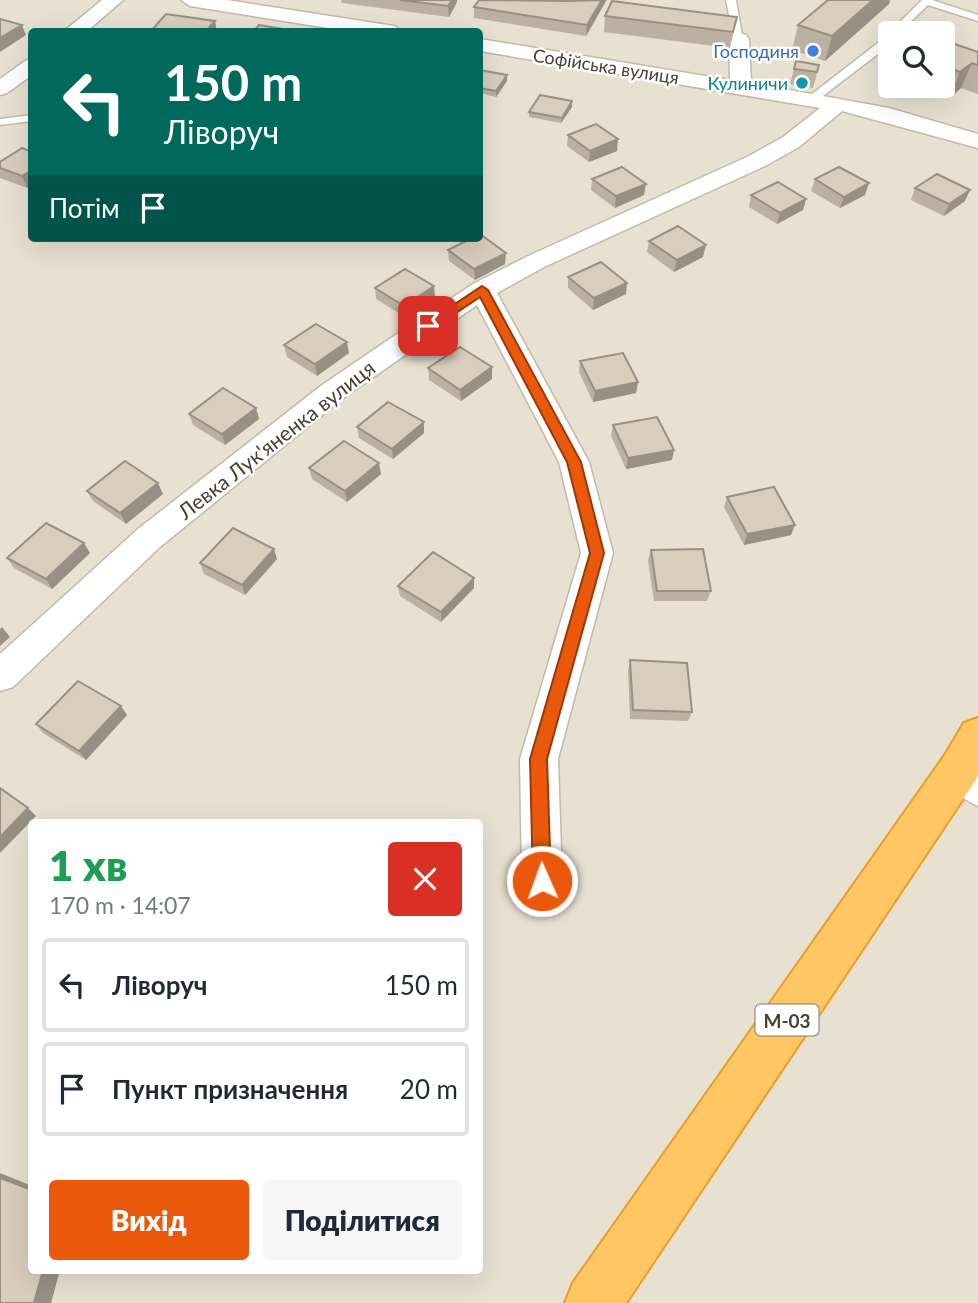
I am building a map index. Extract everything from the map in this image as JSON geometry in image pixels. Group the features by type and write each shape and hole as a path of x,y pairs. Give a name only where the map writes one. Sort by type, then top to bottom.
{"highway":[{"name":"М-03","path":"593,1303 972,764"}],"street":[{"path":"78,28 114,0"},
{"path":"190,0 368,28"},
{"path":"739,39 741,88"},
{"name":"Софійська вулиця","path":"483,45 824,102 978,141"},
{"path":"0,89 28,68"},
{"name":"Левка Лук'яненка вулиця","path":"0,676 149,538 332,392 482,290 535,262 757,161 791,142 824,102"},
{"path":"482,290 574,462 597,553 539,759 542,881"}],"lane":[{"path":"731,0 739,39"},
{"path":"907,21 926,1 978,18"},
{"path":"824,102 878,50"},
{"path":"0,122 28,118"}],"shaded area":[{"path":"0,0 978,0 978,1303 0,1303"}],"building":[{"path":"400,0 452,0 448,6"},
{"path":"479,0 602,0 587,25 474,7"},
{"path":"828,0 873,0 832,36 798,25"},
{"path":"612,1 737,17 733,32 605,16"},
{"path":"166,14 215,21 209,28 154,28"},
{"path":"0,19 22,25 0,38"},
{"path":"955,44 978,52 978,65 972,63 960,72 955,70"},
{"path":"796,61 819,65 817,72 794,69"},
{"path":"483,71 507,75 496,91 483,89"},
{"path":"540,95 572,101 562,118 529,112"},
{"path":"596,124 618,139 590,151 568,135"},
{"path":"22,148 28,150 28,172 22,176 0,168 0,162"},
{"path":"622,167 646,184 616,196 592,179"},
{"path":"839,167 869,183 844,197 815,179"},
{"path":"937,174 970,190 949,204 915,188"},
{"path":"778,182 806,199 780,213 751,195"},
{"path":"678,226 706,245 677,260 649,241"},
{"path":"483,236 506,253 474,269 448,250 464,242 483,242"},
{"path":"601,262 627,283 594,298 568,277"},
{"path":"405,269 434,286 404,306 375,288"},
{"path":"316,324 347,342 315,364 284,345"},
{"path":"460,347 492,367 460,390 428,368"},
{"path":"623,353 638,382 595,391 580,361"},
{"path":"223,388 256,408 222,434 189,414"},
{"path":"388,402 424,422 392,449 357,427"},
{"path":"657,417 674,450 628,458 613,425"},
{"path":"344,441 379,463 345,491 309,468"},
{"path":"125,461 158,483 120,513 87,491"},
{"path":"774,487 795,525 747,534 727,497"},
{"path":"46,523 84,543 46,579 7,558"},
{"path":"233,528 274,549 242,585 200,563"},
{"path":"703,549 711,591 657,591 651,550"},
{"path":"433,552 474,578 441,612 398,586"},
{"path":"630,660 687,663 692,712 633,710"},
{"path":"78,681 121,706 79,751 36,724"},
{"path":"0,788 28,808 0,837"},
{"path":"0,1178 28,1188 28,1274 42,1274 34,1303 0,1303"}],"place":[{"name":"Господиня","path":"813,51"},
{"name":"Кулиничи","path":"802,83"}],"route":[{"path":"428,326 482,290 574,462 597,553 539,759 542,881"}]}
